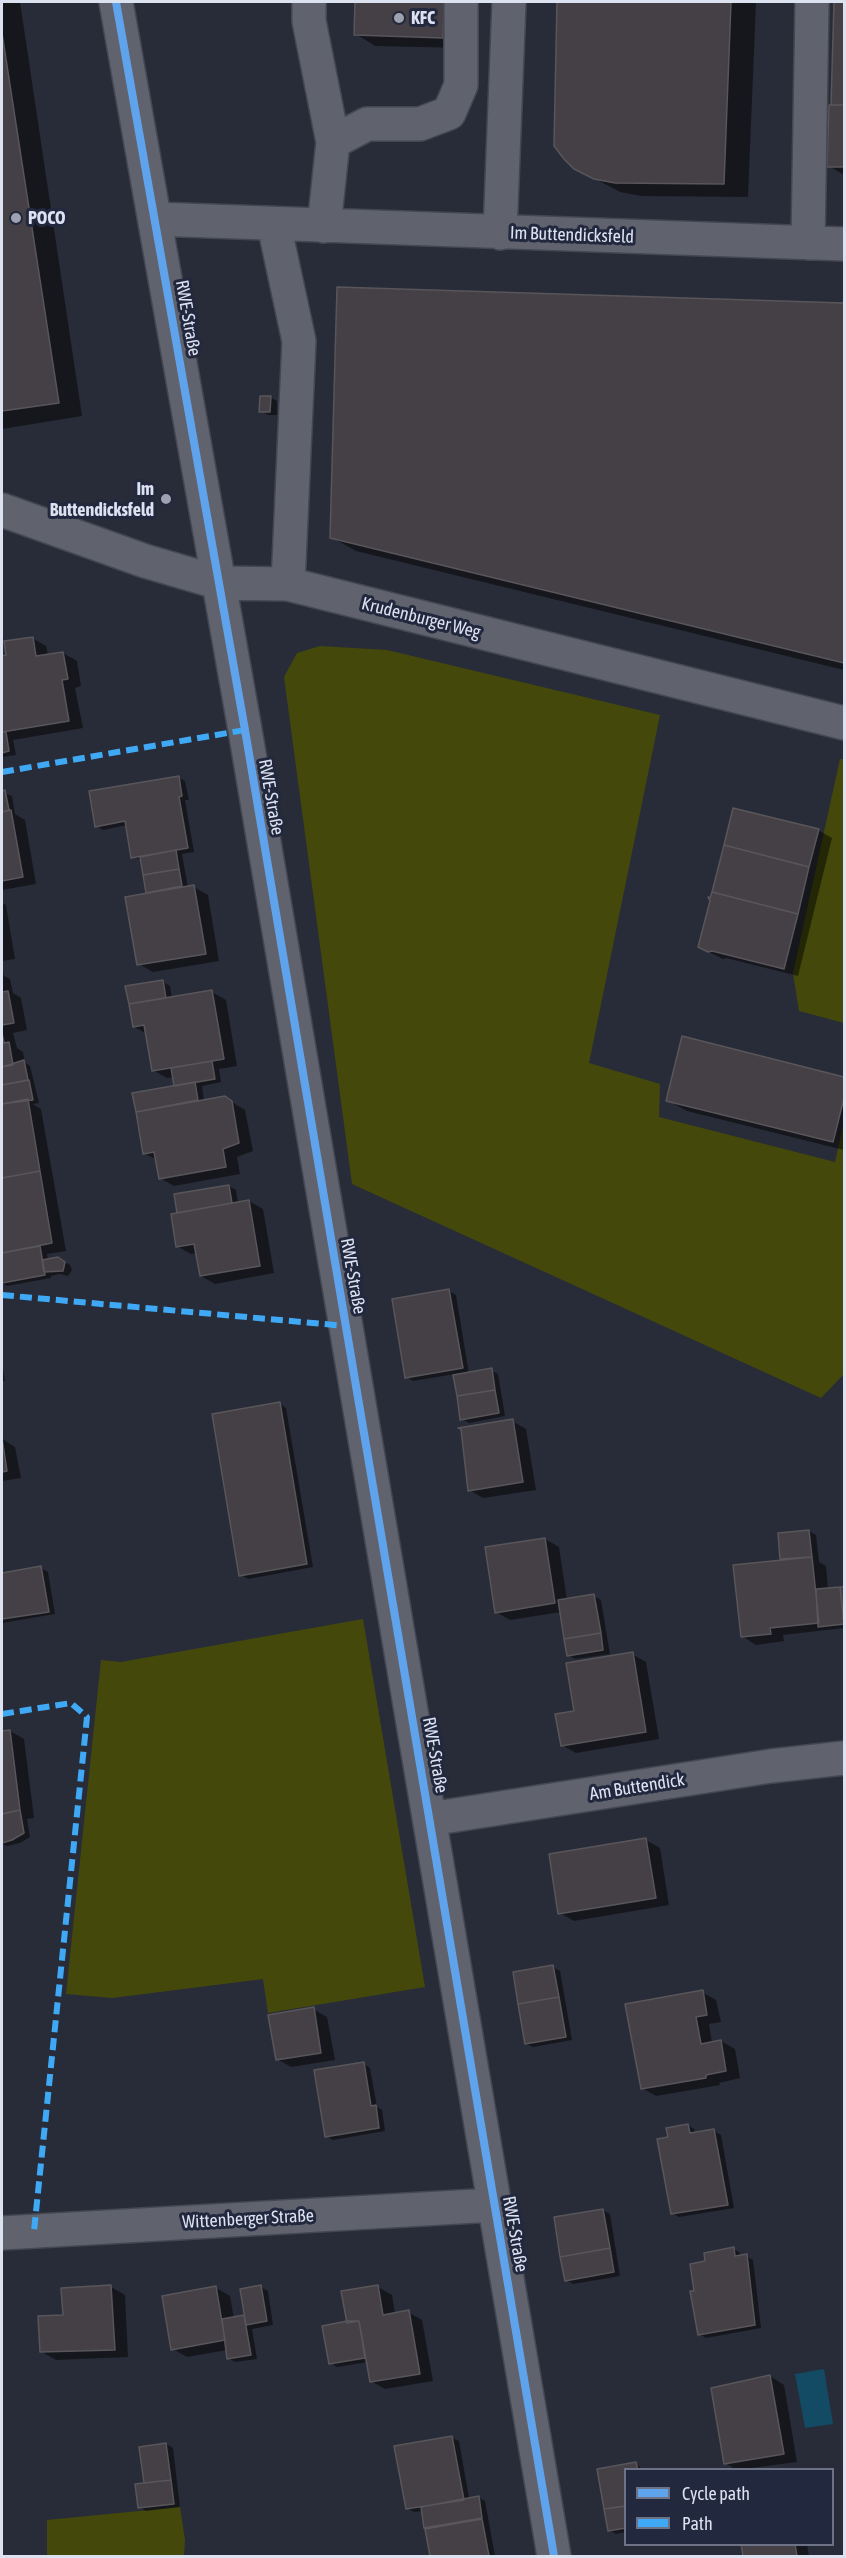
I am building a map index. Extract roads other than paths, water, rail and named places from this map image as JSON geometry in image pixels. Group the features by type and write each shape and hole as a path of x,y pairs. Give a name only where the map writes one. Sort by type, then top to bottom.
{"street":[{"name":"RWE-Straße","path":"116,2 219,583 554,2556"},
{"path":"309,2 309,21 333,142 324,226"},
{"path":"333,142 367,124 420,124 450,113 461,85 461,2"},
{"path":"500,233 509,2"},
{"path":"808,243 812,2"},
{"name":"Im Buttendicksfeld","path":"155,219 844,244"},
{"path":"274,225 299,341 288,584"},
{"name":"Krudenburger Weg","path":"2,510 145,561 219,583 288,584 844,723"},
{"name":"Am Buttendick","path":"430,1819 771,1766 844,1758"},
{"name":"Wittenberger Straße","path":"2,2233 494,2205"}],"water":[{"path":"824,2369 833,2424 805,2428 795,2374"}],"place":[{"name":"KFC","path":"399,18"},
{"name":"POCO","path":"16,218"},
{"name":"Im Buttendicksfeld","path":"166,499"}]}
